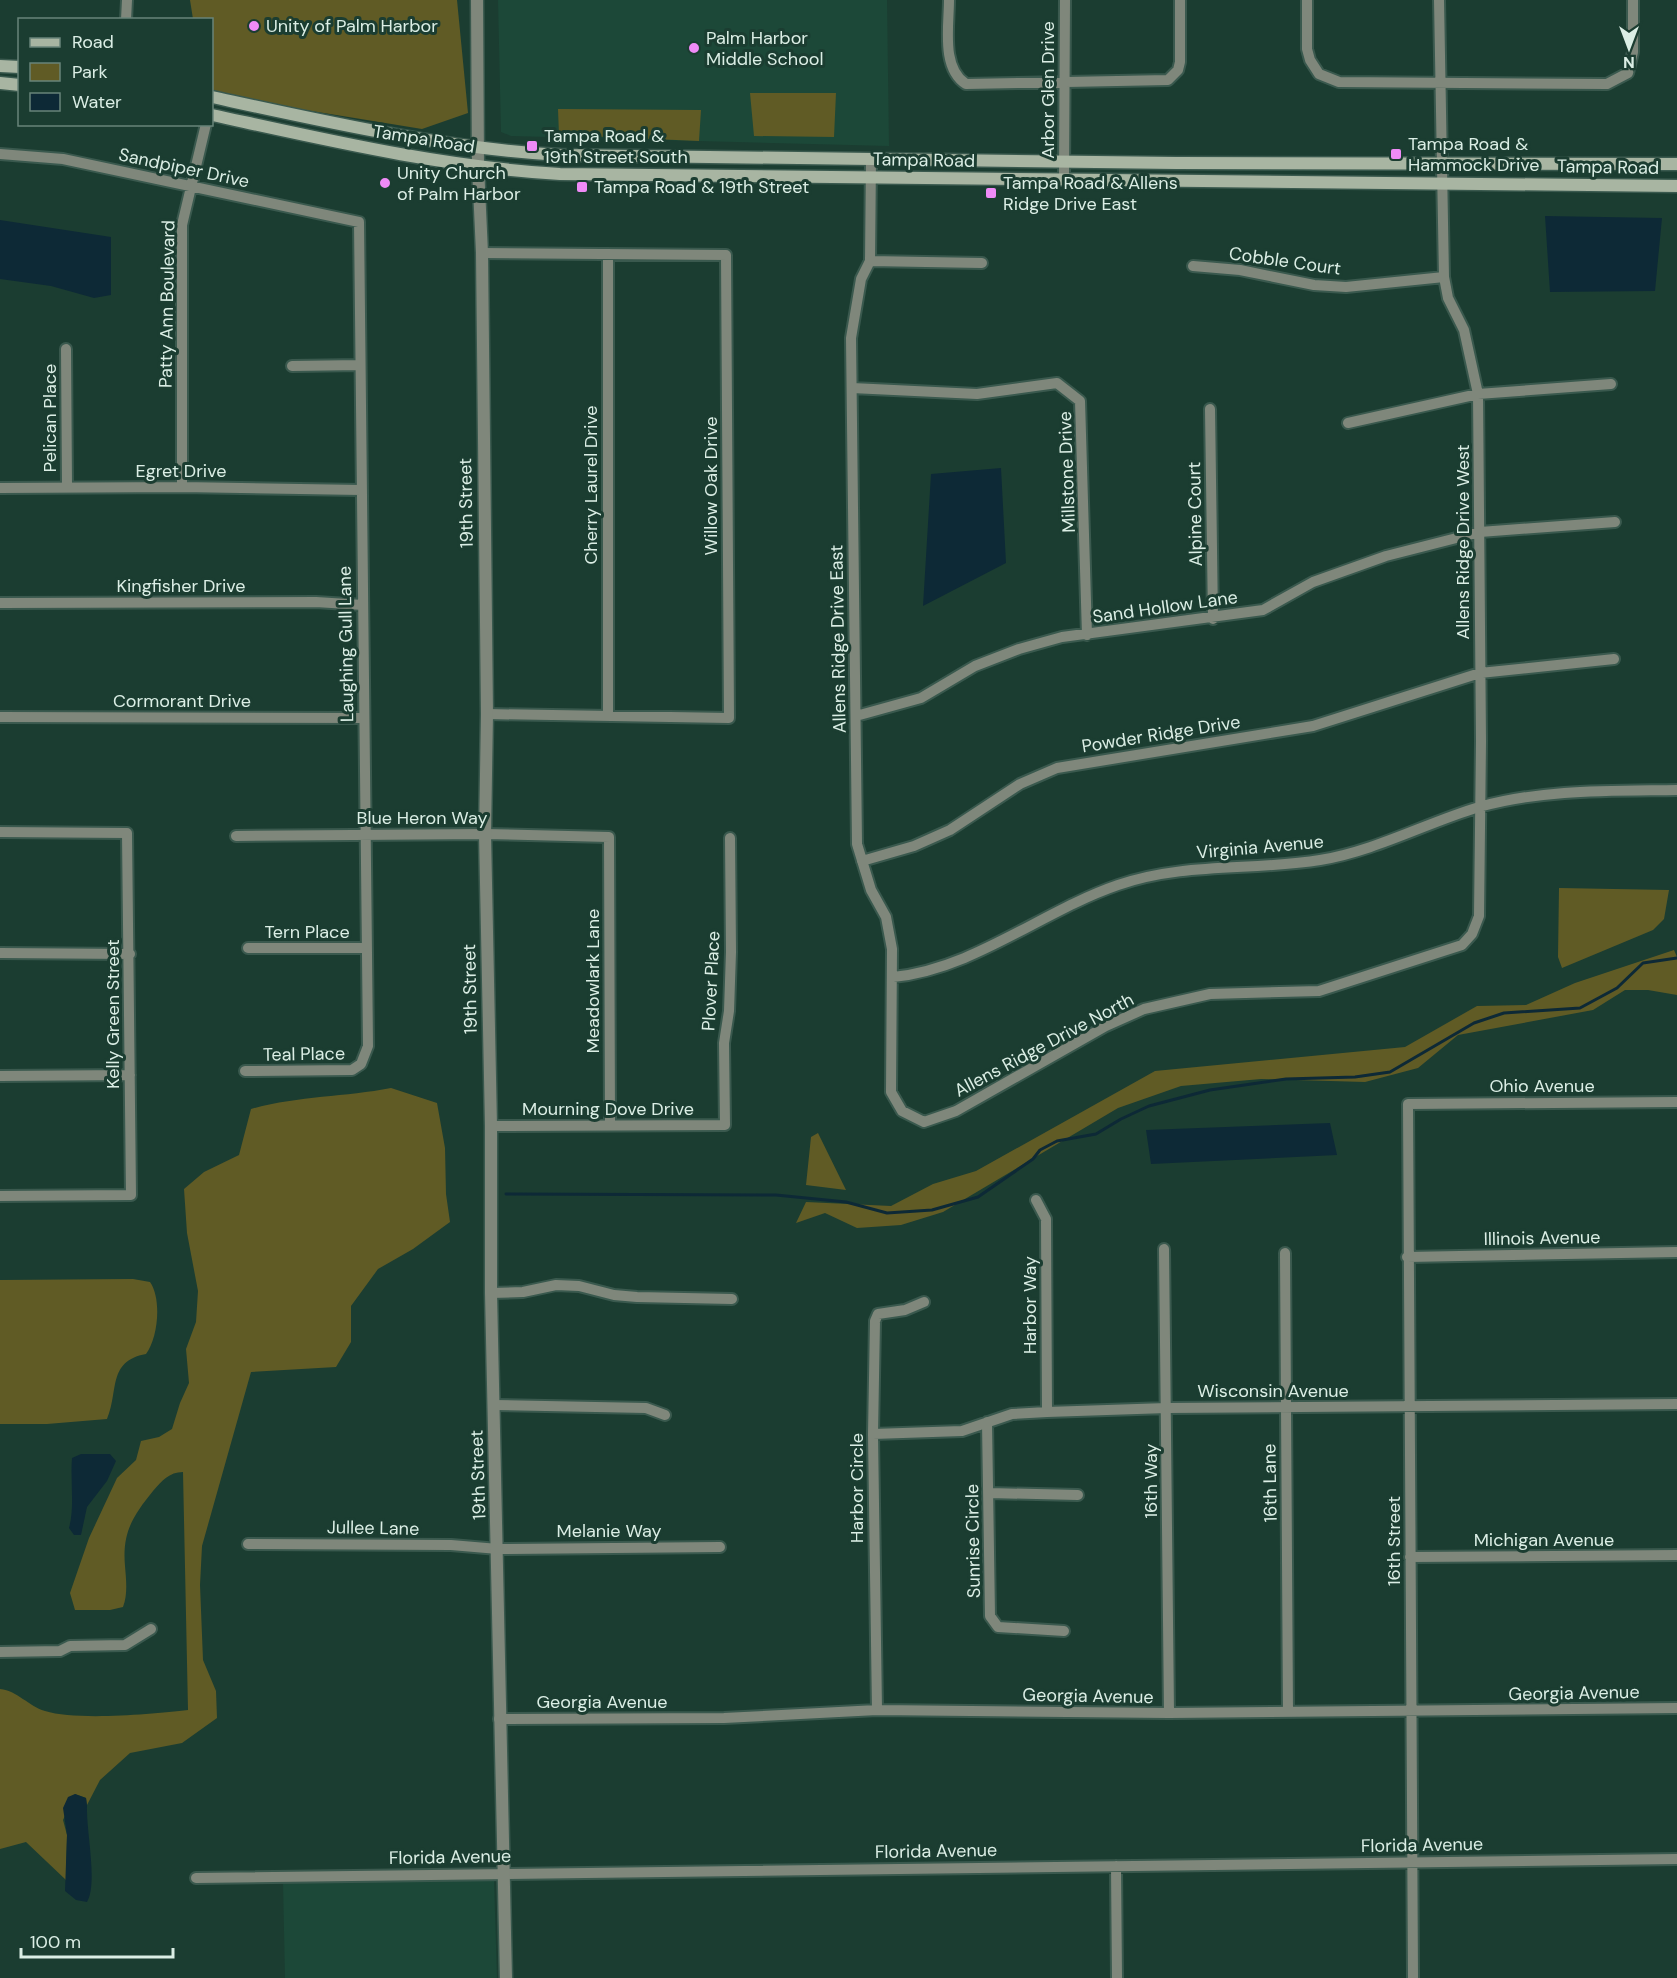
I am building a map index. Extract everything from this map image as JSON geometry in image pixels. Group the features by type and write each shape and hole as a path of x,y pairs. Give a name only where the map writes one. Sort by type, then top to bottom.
{"main road":[{"path":"0,66 18,67"},
{"path":"0,84 18,85"},
{"name":"Tampa Road","path":"213,98 399,137 479,148 560,155 729,159 1677,164"},
{"name":"Tampa Road","path":"213,115 396,155 560,174 1677,186"},
{"path":"729,159 729,177"}],"street":[{"path":"126,18 127,0"},
{"name":"19th Street","path":"477,0 478,166 482,253 485,834 491,1126 491,1293 506,1978"},
{"path":"949,0 950,64 956,77 966,84 1168,80 1178,70 1180,62 1180,0"},
{"name":"Arbor Glen Drive","path":"1064,179 1065,0"},
{"path":"1307,0 1307,49 1310,60 1319,74 1339,82 1441,85 1607,84 1628,73 1633,52 1633,0"},
{"name":"Allens Ridge Drive West","path":"1439,0 1444,277 1448,298 1464,330 1478,394 1481,807 1479,916 1476,928"},
{"name":"Patty Ann Boulevard","path":"182,487 182,225 205,126"},
{"name":"Sandpiper Drive","path":"0,154 63,159 359,222"},
{"name":"Allens Ridge Drive East","path":"871,159 870,261 861,279 852,328 857,844 871,890 886,917 893,977 891,1092 902,1111"},
{"name":"Laughing Gull Lane","path":"359,222 368,1046 361,1064"},
{"name":"Willow Oak Drive","path":"482,253 726,255 729,718 486,714"},
{"name":"Cherry Laurel Drive","path":"608,254 608,716"},
{"path":"870,261 982,263"},
{"name":"Cobble Court","path":"1193,266 1240,270 1314,285 1346,287 1444,277"},
{"name":"Pelican Place","path":"66,349 67,487"},
{"path":"292,366 360,365"},
{"name":"Millstone Drive","path":"852,388 976,394 1057,383 1080,401 1087,634"},
{"path":"1348,423 1478,394 1611,384"},
{"name":"Alpine Court","path":"1210,409 1213,619"},
{"name":"Egret Drive","path":"0,488 182,487 361,490"},
{"name":"Sand Hollow Lane","path":"856,716 921,698 975,666 1019,649 1062,637 1213,619 1263,610 1313,582 1386,556 1480,532 1615,522"},
{"name":"Kingfisher Drive","path":"0,603 316,602 363,605"},
{"name":"Powder Ridge Drive","path":"862,861 914,846 950,831 1020,784 1057,768 1313,726 1480,673 1614,659"},
{"name":"Cormorant Drive","path":"0,717 363,718"},
{"name":"Virginia Avenue","path":"893,977 917,974 950,964 1058,910 1120,884 1206,868 1277,866 1322,860 1387,842 1425,824 1481,807 1538,795 1591,791 1677,790"},
{"name":"Kelly Green Street","path":"0,832 128,833 131,1196 0,1196"},
{"name":"Blue Heron Way","path":"236,836 485,834 609,837"},
{"name":"Meadowlark Lane","path":"609,837 610,1125"},
{"name":"Plover Place","path":"724,1125 724,1043 729,1011 731,952 730,837"},
{"name":"Allens Ridge Drive North","path":"902,1111 924,1122 956,1111 1106,1026 1144,1009 1210,993 1319,991 1462,945 1476,928"},
{"name":"Tern Place","path":"248,948 367,948"},
{"path":"0,953 130,954"},
{"name":"Teal Place","path":"245,1071 352,1070 361,1064"},
{"path":"0,1076 130,1075"},
{"name":"Ohio Avenue","path":"1408,1104 1677,1102"},
{"name":"16th Street","path":"1408,1104 1407,1257 1413,1978"},
{"name":"Mourning Dove Drive","path":"491,1126 724,1125"},
{"name":"Harbor Way","path":"1036,1200 1046,1219 1047,1412"},
{"name":"16th Way","path":"1164,1249 1169,1713"},
{"name":"Illinois Avenue","path":"1407,1257 1677,1252"},
{"name":"16th Lane","path":"1285,1253 1288,1712"},
{"path":"491,1293 523,1292 556,1285 579,1286 614,1295 637,1297 732,1299"},
{"name":"Harbor Circle","path":"877,1710 873,1434 875,1321 878,1314 905,1310 924,1302"},
{"name":"Wisconsin Avenue","path":"873,1434 962,1431 1011,1414 1047,1412 1167,1408 1677,1404"},
{"path":"494,1405 646,1408 665,1415"},
{"name":"Sunrise Circle","path":"987,1422 990,1616 998,1627 1064,1631"},
{"path":"989,1493 1078,1495"},
{"name":"Jullee Lane","path":"248,1544 440,1545 498,1549"},
{"name":"Melanie Way","path":"498,1549 720,1547"},
{"name":"Michigan Avenue","path":"1410,1557 1677,1555"},
{"path":"0,1652 60,1651 70,1646 125,1645 152,1629"},
{"name":"Georgia Avenue","path":"499,1719 724,1718 877,1710 1169,1713 1677,1708"},
{"name":"Florida Avenue","path":"196,1878 1677,1859"},
{"path":"1116,1866 1117,1978"}],"shaded area":[{"name":"Palm Harbor Middle School","path":"498,0 887,0 889,146 511,136 501,132"},
{"path":"494,1879 497,1978 285,1978 283,1882"}],"green space":[{"path":"190,0 457,0 468,113 422,129 281,106 213,91 213,18 193,18"},
{"path":"750,93 836,93 834,137 754,136"},
{"path":"558,109 701,110 699,141 559,135"},
{"path":"1559,888 1669,890 1664,919 1653,930 1562,968 1558,957"},
{"path":"1674,950 1677,957 1677,995 1648,990 1625,990 1593,1010 1458,1035 1418,1068 1365,1082 1261,1079 1181,1086 1118,1108 943,1212 901,1225 857,1228 825,1213 796,1223 806,1202 891,1206 933,1184 976,1171 1155,1071 1405,1047 1477,1006 1526,1005 1575,983"},
{"path":"391,1088 437,1103 445,1148 446,1194 450,1222 413,1249 378,1269 351,1306 351,1342 336,1367 251,1372 202,1546 200,1585 203,1660 216,1691 217,1718 182,1743 130,1753 100,1780 87,1805 86,1798 75,1794 63,1820 67,1835 66,1880 26,1842 0,1849 0,1689 12,1693 39,1709 76,1716 115,1716 188,1710 183,1472 170,1475 153,1491 130,1525 125,1543 126,1592 123,1607 110,1610 75,1610 70,1593 89,1538 117,1478 136,1460 141,1441 159,1437 172,1429 189,1383 186,1349 196,1322 198,1291 187,1233 184,1189 204,1172 239,1155 251,1109 285,1102"},
{"path":"818,1133 846,1190 806,1185 811,1137"},
{"path":"133,1279 150,1282 154,1289 157,1308 156,1329 146,1354 125,1363 120,1371 107,1419 47,1424 0,1424 0,1280"}],"water":[{"path":"1545,216 1662,218 1655,291 1550,292"},
{"path":"0,220 111,237 111,295 94,298 51,286 0,279"},
{"path":"1001,468 1006,563 923,606 931,474"},
{"path":"1330,1123 1337,1155 1151,1164 1146,1130"},
{"path":"81,1454 110,1454 116,1461 107,1481 87,1507 81,1535 74,1535 69,1528 72,1511 72,1458"},
{"path":"75,1794 86,1798 87,1806 92,1882 87,1902 76,1900 65,1891 67,1835 63,1808 68,1797"}],"waterway":[{"path":"506,1194 776,1195 846,1202 887,1213 932,1210 978,1197 1033,1159 1040,1150 1057,1141 1096,1134 1149,1106 1210,1090 1286,1079 1355,1077 1390,1072 1474,1023 1504,1013 1580,1008 1617,988 1643,963 1677,958"}],"place":[{"name":"Unity of Palm Harbor","path":"254,26"},
{"name":"Palm Harbor Middle School","path":"694,48"},
{"name":"Tampa Road & 19th Street South","path":"532,146"},
{"name":"Tampa Road & Hammock Drive","path":"1396,154"},
{"name":"Unity Church of Palm Harbor","path":"385,183"},
{"name":"Tampa Road & 19th Street","path":"582,187"},
{"name":"Tampa Road & Allens Ridge Drive East","path":"991,193"}]}
